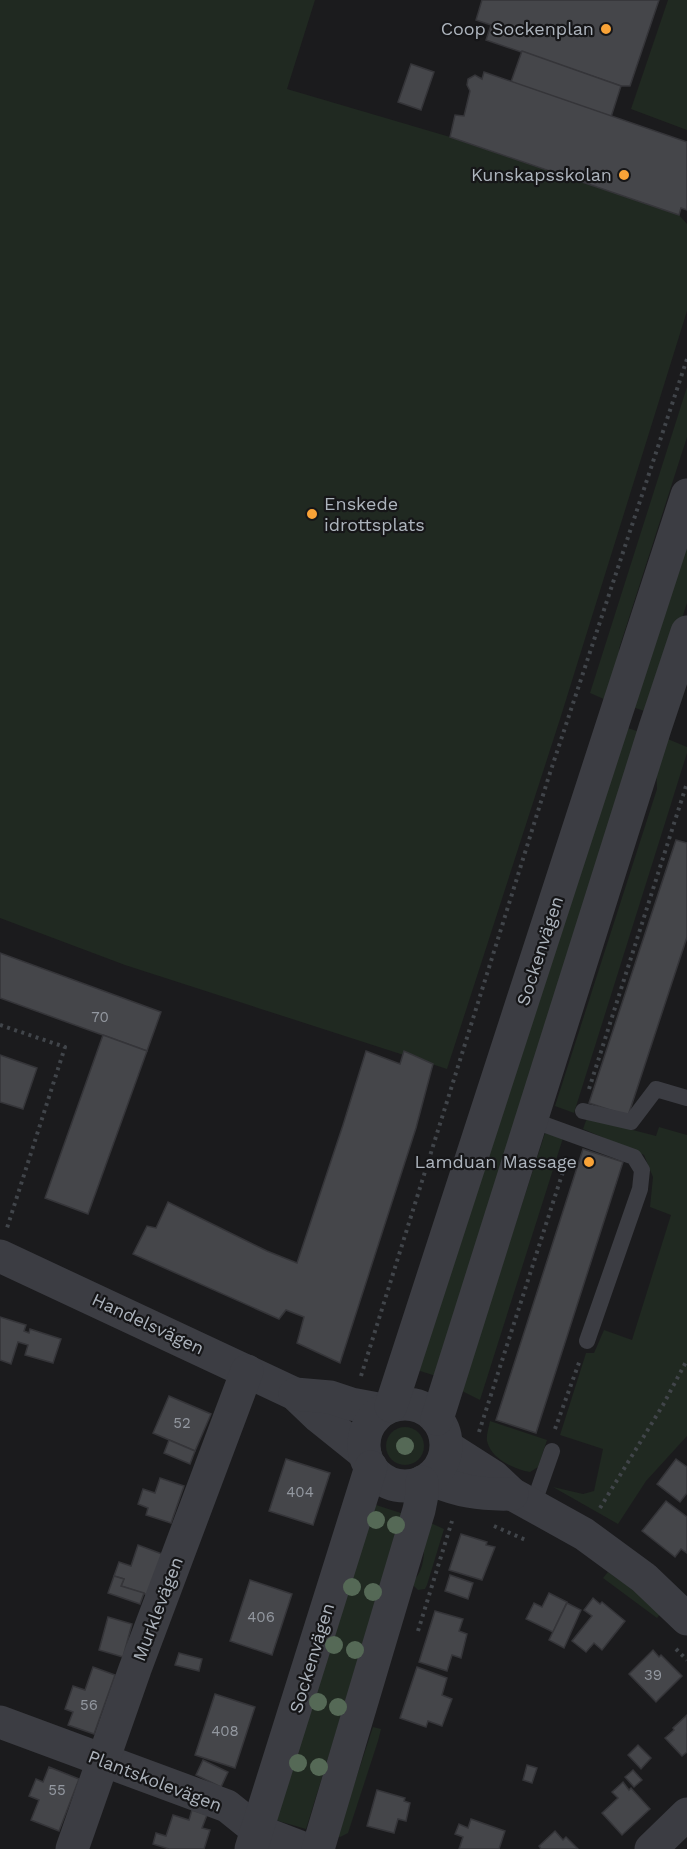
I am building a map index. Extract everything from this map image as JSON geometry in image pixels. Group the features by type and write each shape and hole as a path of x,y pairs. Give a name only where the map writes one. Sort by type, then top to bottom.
{"street":[{"name":"Sockenvägen","path":"254,1840 368,1461 365,1437 371,1422 387,1408 687,495"},
{"path":"318,1849 423,1490 444,1459 453,1454 532,1120 687,632"},
{"name":"Handelsvägen","path":"4,1243 295,1394 368,1461"},
{"name":"Murklevägen","path":"72,1849 247,1371"},
{"name":"Handelsvägen","path":"295,1394 330,1397 351,1404 387,1408"},
{"path":"387,1408 404,1403 428,1410 453,1454 489,1495 523,1499 584,1534 644,1578 680,1632"},
{"path":"368,1461 379,1476 399,1485 411,1485 423,1490"},
{"name":"Plantskolevägen","path":"0,1722 227,1806 254,1840 305,1849"},
{"path":"651,1849 687,1814"}],"lane":[{"path":"583,1111 631,1122 656,1089 687,1098"},
{"path":"532,1120 634,1157 642,1170 640,1189 587,1341"},
{"path":"523,1499 552,1450"}],"path":[{"path":"351,1404 549,776 687,359"},
{"path":"583,1111 687,783"},
{"path":"0,1024 65,1047 4,1243"},
{"path":"423,1490 452,1521 453,1454 575,1134"},
{"path":"552,1450 554,1432 587,1341"},
{"path":"584,1534 663,1405 687,1360"},
{"path":"484,1521 534,1544"},
{"path":"680,1632 687,1660"}],"shaded area":[{"name":"Enskede idrottsplats","path":"0,0 315,0 287,89 450,137 679,215 687,224 687,311 561,716 447,1069 125,965 0,918"},
{"path":"668,0 687,0 687,130 631,109"},
{"path":"687,387 687,437 619,649 620,686 613,703 590,693"},
{"path":"687,526 687,603 651,713 629,706"},
{"path":"621,726 640,732 436,1376 417,1370"},
{"path":"663,737 687,747 687,753 574,1113 555,1106 657,789 656,760"},
{"path":"587,1118 656,1136 659,1127 687,1135 687,1436 646,1481 618,1524 553,1487 583,1494 594,1491 603,1449 560,1435 586,1353 594,1353 604,1330 632,1340 671,1215 650,1207 653,1177 644,1155 583,1129"},
{"path":"545,1133 563,1138 480,1400 456,1388 474,1352"},
{"path":"490,1421 547,1440 538,1467 530,1472 510,1466 498,1458 487,1441"},
{"path":"405,1427 418,1433 424,1446 418,1459 405,1465 392,1459 386,1446 392,1433"},
{"path":"373,1504 404,1514 306,1829 275,1820"},
{"path":"424,1520 444,1529 427,1585 425,1589 418,1590 411,1583 417,1577 423,1562"},
{"path":"608,1572 661,1613 657,1618 603,1578"},
{"path":"373,1727 381,1729 378,1741 348,1833 340,1837 337,1836"}],"building":[{"path":"482,0 659,0 630,86 621,86 486,40 491,25 476,20"},
{"path":"522,51 621,86 611,117 511,82"},
{"path":"411,64 434,72 421,110 398,102"},
{"name":"Kunskapsskolan","path":"484,72 687,142 687,210 681,208 679,215 450,137 455,115 464,116 470,91 467,85 468,79 475,75 482,79"},
{"path":"676,840 687,843 687,937 628,1116 589,1103"},
{"path":"0,953 161,1012 147,1051 0,998"},
{"path":"103,1035 147,1051 88,1214 45,1198"},
{"path":"366,1051 400,1064 404,1051 433,1064 416,1128 340,1363 297,1343 304,1317 286,1310 279,1319 133,1254 147,1226 156,1228 168,1202 267,1251 297,1263"},
{"path":"0,1055 37,1068 23,1109 0,1102"},
{"path":"583,1149 623,1162 536,1433 496,1420"},
{"path":"0,1317 26,1325 24,1331 29,1333 30,1329 61,1339 53,1363 25,1355 28,1345 18,1342 11,1364 0,1360"},
{"path":"169,1396 211,1414 195,1451 153,1433"},
{"path":"169,1440 195,1451 190,1464 164,1453"},
{"path":"286,1459 330,1473 313,1525 269,1511"},
{"path":"676,1459 687,1467 687,1493 680,1502 657,1484"},
{"path":"160,1478 184,1486 171,1523 146,1515 148,1508 138,1504 143,1489 155,1493"},
{"path":"666,1501 687,1517 687,1553 681,1549 675,1557 642,1531"},
{"path":"461,1534 487,1542 486,1545 495,1547 482,1580 449,1570"},
{"path":"138,1545 162,1554 148,1595 121,1586 124,1579 114,1576 119,1562 131,1566"},
{"path":"450,1575 473,1583 468,1599 445,1591"},
{"path":"114,1576 124,1579 121,1586 144,1593 140,1604 108,1593"},
{"path":"250,1580 292,1594 272,1655 230,1641"},
{"path":"549,1593 567,1602 553,1632 526,1619 534,1603 542,1607"},
{"path":"593,1598 600,1604 602,1602 625,1621 602,1650 594,1643 586,1652 572,1641 592,1616 584,1610"},
{"path":"567,1603 581,1610 564,1648 549,1640"},
{"path":"435,1611 463,1619 459,1631 467,1634 461,1658 452,1655 447,1671 419,1662"},
{"path":"108,1617 132,1624 123,1657 99,1650"},
{"path":"653,1650 682,1676 656,1702 629,1674"},
{"path":"179,1653 202,1659 199,1671 175,1665"},
{"path":"93,1667 115,1675 94,1734 68,1725 73,1712 65,1709 73,1686 85,1690"},
{"path":"417,1667 447,1678 442,1695 452,1699 442,1726 428,1721 426,1727 400,1718"},
{"path":"215,1694 255,1707 235,1768 195,1755"},
{"path":"687,1715 687,1752 682,1756 665,1738"},
{"path":"638,1745 651,1758 641,1769 628,1755"},
{"path":"203,1760 228,1772 221,1787 196,1775"},
{"path":"527,1765 537,1768 532,1783 523,1780"},
{"path":"49,1767 79,1779 59,1831 31,1820 39,1800 29,1796 36,1779 43,1782"},
{"path":"633,1770 642,1780 634,1787 625,1777"},
{"path":"623,1782 650,1809 622,1835 602,1813 618,1798 612,1792"},
{"path":"377,1790 405,1798 404,1801 410,1803 406,1821 398,1819 394,1833 367,1826"},
{"path":"192,1810 207,1815 202,1828 210,1830 204,1849 169,1849 153,1844 156,1833 166,1836 173,1815 189,1820"},
{"path":"471,1819 505,1831 499,1849 459,1849 463,1837 455,1834 459,1824 468,1828"},
{"path":"555,1831 563,1840 566,1837 578,1849 541,1849 539,1846"}],"place":[{"name":"Coop Sockenplan","path":"606,29"},
{"name":"Kunskapsskolan","path":"624,175"},
{"name":"Enskede idrottsplats","path":"312,514"},
{"name":"Lamduan Massage","path":"589,1162"}]}
